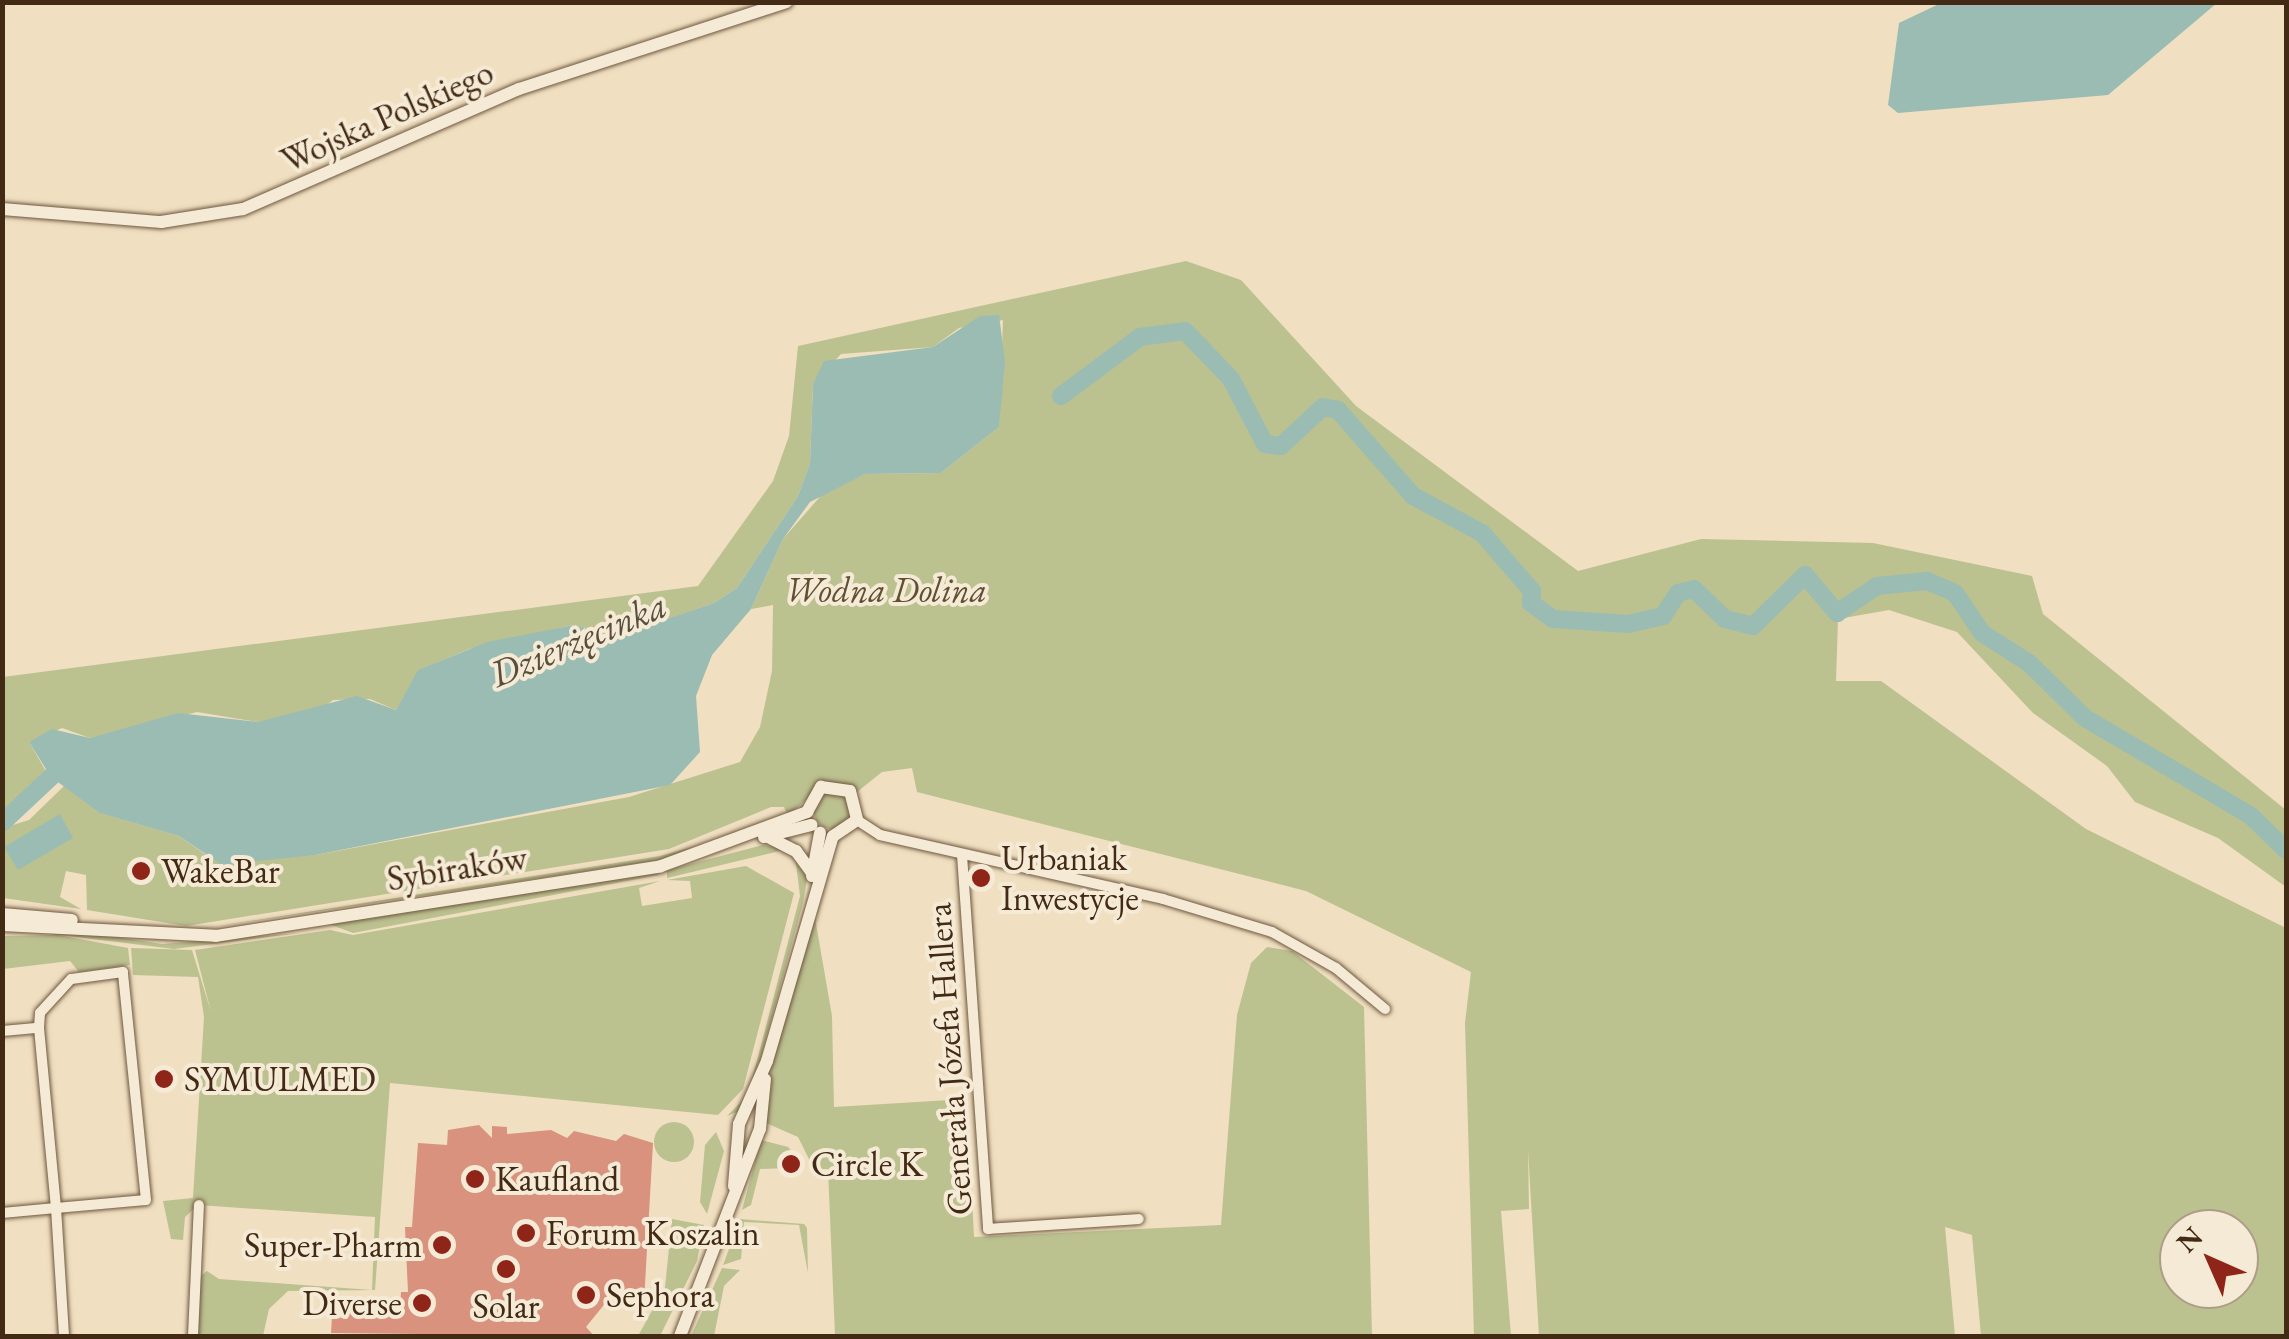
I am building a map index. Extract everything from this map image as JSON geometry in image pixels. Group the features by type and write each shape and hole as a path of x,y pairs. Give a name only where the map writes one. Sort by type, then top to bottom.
{"street":[{"name":"Wojska Polskiego","path":"2,210 161,222 242,209 520,89 786,2"},
{"path":"680,1336 708,1278 812,888 818,826 816,790 839,785 854,796 857,820"},
{"path":"713,851 766,836 857,820 880,835 1272,932 1336,968 1385,1009"},
{"path":"812,888 818,826"},
{"name":"Sybiraków","path":"2,925 216,936 639,870 818,826"},
{"path":"766,836 796,851 812,872"},
{"name":"Generała Józefa Hallera","path":"962,855 988,1229 1139,1219"},
{"name":"Sybiraków","path":"2,914 43,912 108,931"},
{"path":"2,1213 56,1208 146,1200 126,974 72,980 40,1013 39,1028 56,1208 64,1336"},
{"path":"2,1031 39,1028"},
{"path":"193,1336 199,1205"}],"green space":[{"path":"1186,261 1241,280 1356,406 1578,571 1701,539 1873,543 2032,576 2043,614 2286,810 2286,887 2218,838 2135,802 2107,766 2033,713 1957,632 1889,610 1838,619 1836,681 1881,681 2086,829 2286,928 2286,1336 1981,1336 1972,1235 1945,1227 1955,1336 1539,1336 1528,1150 1529,1209 1501,1211 1511,1336 1474,1336 1465,1023 1471,972 1306,891 917,792 912,768 882,772 857,792 826,781 788,816 784,807 771,807 669,849 186,926 87,910 86,875 66,871 60,897 81,909 3,898 3,828 29,820 64,786 101,813 179,836 209,857 315,855 629,797 740,762 760,727 772,671 773,605 751,609 783,539 825,491 865,474 941,473 999,427 1003,320 959,328 933,347 841,354 813,384 810,463 798,496 737,588 714,603 638,629 604,634 573,625 469,649 419,670 396,710 370,699 333,700 316,713 258,722 197,712 90,738 62,728 29,742 47,773 3,814 3,677 698,586 773,481 789,436 798,346"},
{"path":"832,793 844,799 850,811 844,823 832,829 820,823 814,811 820,799"},
{"path":"763,845 788,849 667,878 667,870"},
{"path":"692,847 672,858 187,931 660,856"},
{"path":"795,855 807,879 803,903 747,1108 727,1116 748,1095 800,896"},
{"path":"746,866 794,893 743,1089 718,1115 390,1083 375,1290 288,1291 269,1309 263,1336 195,1336 197,1279 207,1271 219,1279 372,1290 375,1217 198,1205 185,1217 183,1240 171,1239 163,1201 193,1198 204,1017 198,977 133,975 131,948 192,950 211,1012 195,950 330,930 353,935 660,881 639,888 642,906 692,898 690,881 667,880"},
{"path":"657,872 659,875 353,933 329,924"},
{"path":"813,906 832,1016 834,1107 967,1099 974,1237 1221,1225 1237,1015 1251,963 1267,947 1292,951 1364,1007 1372,1336 835,1336 828,1169 814,1169 798,1137 766,1123 770,1070"},
{"path":"3,928 72,930 162,944 300,933 174,949"},
{"path":"58,935 128,948 130,965 79,972 70,961 3,969 3,936"},
{"path":"674,1122 688,1128 694,1142 688,1156 674,1162 660,1156 654,1142 660,1128"},
{"path":"716,1132 724,1151 707,1214 700,1202 705,1145"},
{"path":"761,1140 788,1147 801,1161 795,1169 788,1159 787,1168 760,1169 751,1205 742,1210"},
{"path":"672,1219 704,1225 697,1261 660,1336 638,1336 665,1287"},
{"path":"740,1219 804,1224 808,1273 799,1225 744,1222 741,1259 723,1265"},
{"path":"722,1268 740,1270 724,1286 714,1336 691,1336"}],"water":[{"path":"2217,3 2108,95 1898,113 1888,105 1899,23 1939,4"},
{"name":"Wodna Dolina","path":"999,315 1005,362 999,427 941,473 865,474 810,502 783,539 751,609 712,655 696,696 700,752 670,785 315,855 222,865 179,836 100,813 51,777 29,742 52,729 90,738 178,713 258,722 357,696 396,710 418,670 487,642 574,625 604,634 637,629 714,603 737,588 798,496 810,463 813,384 824,361 933,347 980,316"},
{"path":"60,814 73,838 18,870 4,847"}],"building":[{"name":"Forum Koszalin","path":"479,1125 492,1138 492,1126 507,1127 507,1134 551,1130 567,1138 574,1131 616,1141 624,1134 653,1143 644,1302 607,1301 586,1327 594,1336 331,1333 332,1317 345,1318 346,1307 400,1311 401,1292 408,1292 405,1227 412,1227 418,1143 447,1145 448,1130"}],"waterway":[{"name":"Dzierżęcinka","path":"1061,396 1140,337 1185,331 1231,379 1265,444 1281,446 1323,407 1338,410 1413,496 1482,533 1532,591 1531,603 1553,619 1628,624 1663,616 1678,593 1694,589 1725,619 1753,626 1805,575 1837,613 1877,586 1927,581 1955,593 1982,633 2029,663 2085,718 2250,815 2286,850"},
{"name":"Dzierżęcinka","path":"2,823 68,761"}],"place":[{"name":"WakeBar","path":"141,871"},
{"name":"Urbaniak Inwestycje","path":"981,878"},
{"name":"SYMULMED","path":"164,1079"},
{"name":"Circle K","path":"791,1164"},
{"name":"Kaufland","path":"475,1179"},
{"name":"Forum Koszalin","path":"526,1233"},
{"name":"Super-Pharm","path":"442,1245"},
{"name":"Solar","path":"506,1269"},
{"name":"Sephora","path":"586,1295"},
{"name":"Diverse","path":"422,1303"}]}
